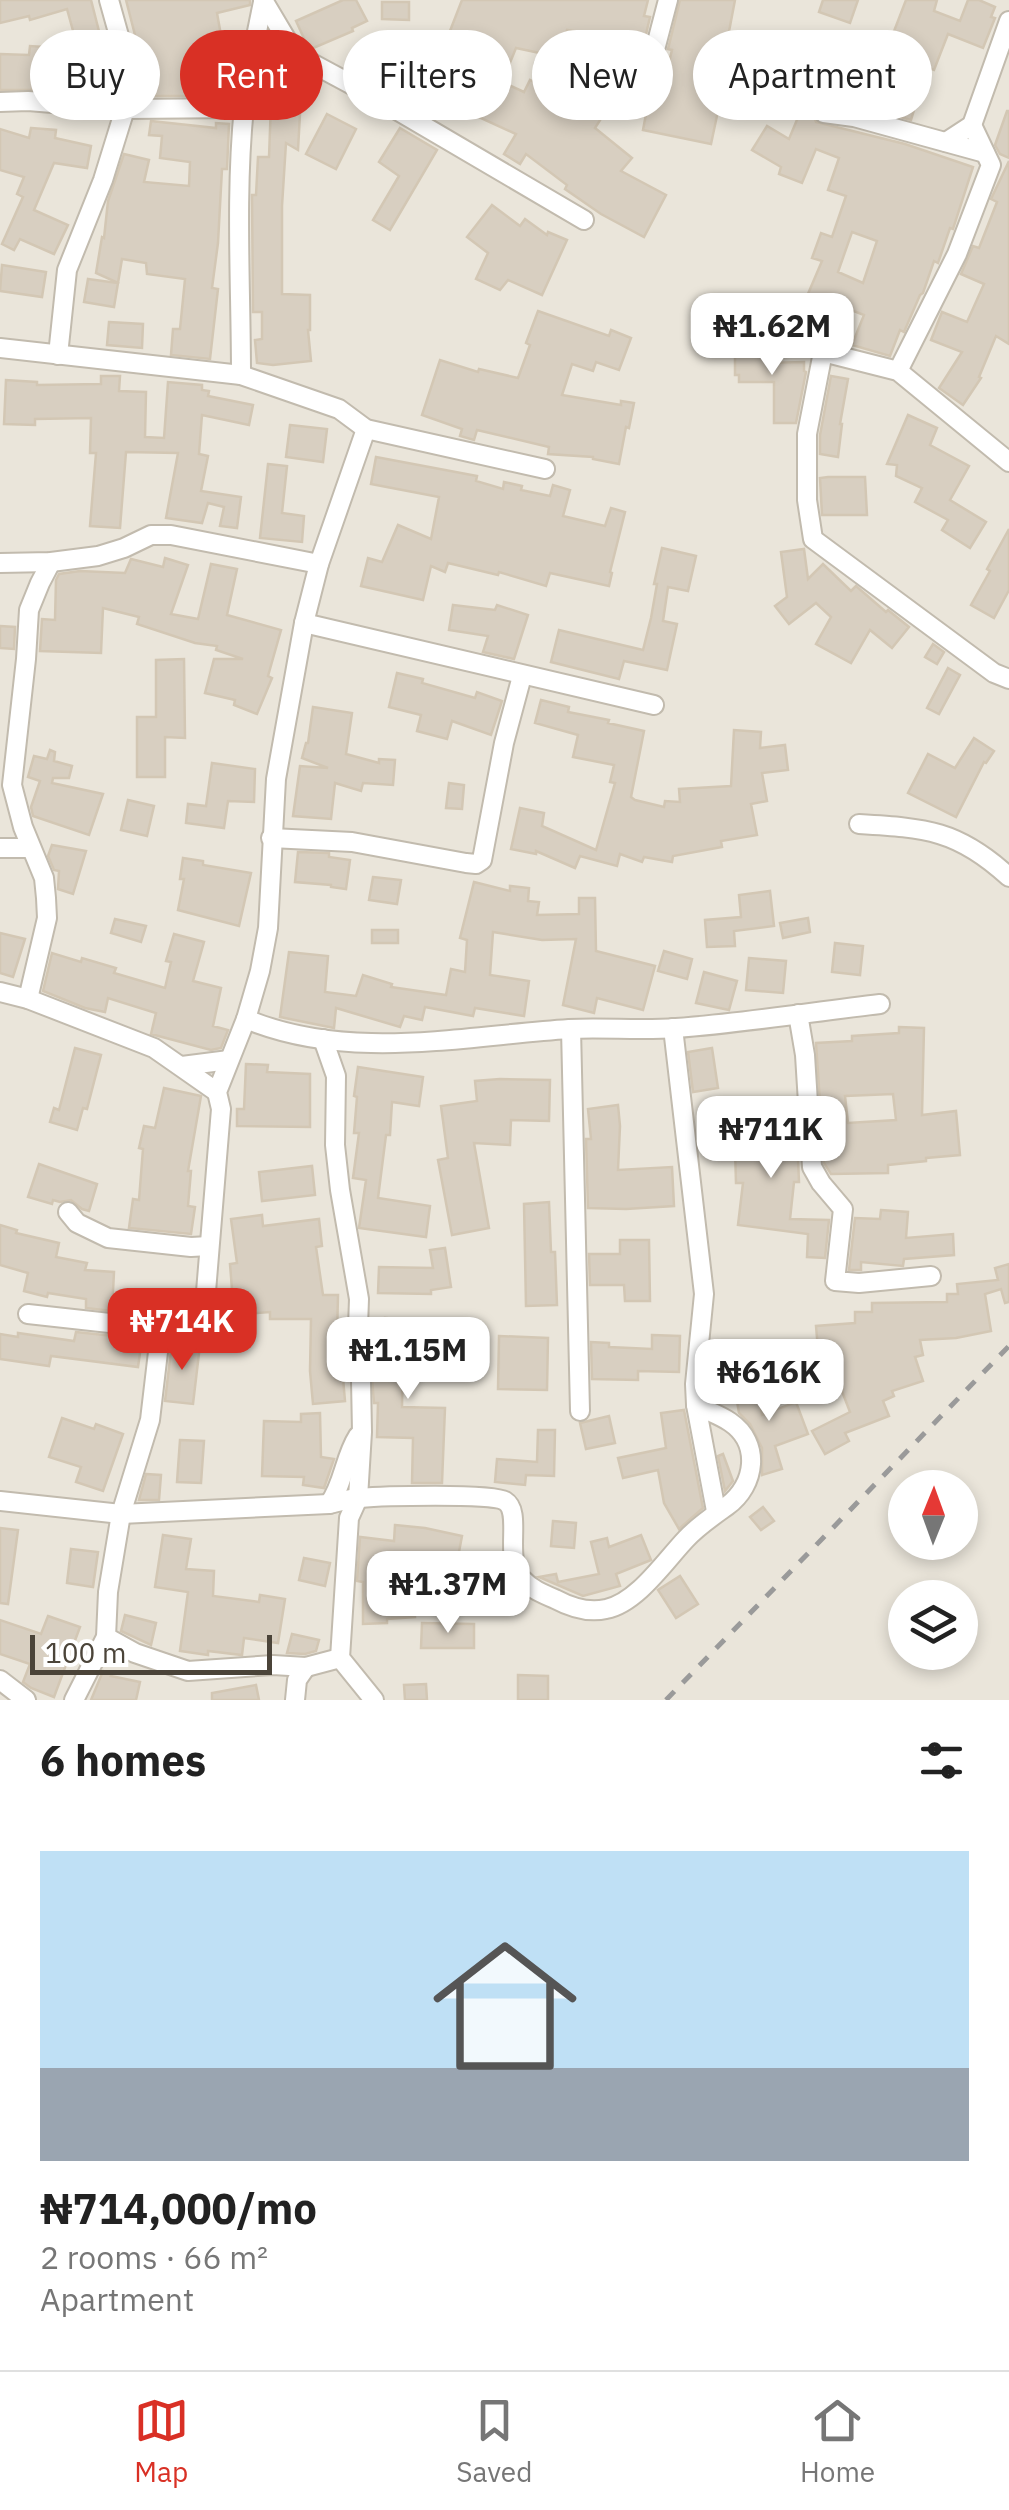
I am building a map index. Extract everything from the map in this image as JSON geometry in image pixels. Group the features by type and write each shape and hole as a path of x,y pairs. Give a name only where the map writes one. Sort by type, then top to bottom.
{"street":[{"path":"109,0 117,30"},
{"path":"660,30 668,0"},
{"path":"257,30 263,1"},
{"path":"263,1 291,47 304,59 584,220"},
{"path":"946,142 972,125 1009,20"},
{"path":"0,102 30,101"},
{"path":"58,354 67,270 122,120"},
{"path":"241,375 239,175 243,120"},
{"path":"868,120 985,153"},
{"path":"898,371 958,254 991,165 972,125"},
{"path":"753,312 823,352 898,371 1009,462"},
{"path":"0,348 241,375 339,409 366,429 545,469"},
{"path":"823,352 806,434 807,500 813,539 994,673 1009,680"},
{"path":"74,1700 106,1637 108,1592 122,1514 150,1420 160,1335 169,1326 197,1323 204,1316 207,1303 208,1246 221,1109 217,1092 246,1019 268,928 276,778 304,623 366,429"},
{"path":"0,563 98,556 152,535 171,535 320,564"},
{"path":"28,999 47,918 44,878 23,827 12,785 29,610 52,562"},
{"path":"304,623 654,705"},
{"path":"271,838 352,842 476,864 482,860 504,742 522,676"},
{"path":"0,801 12,785"},
{"path":"859,824 912,828 960,840 990,859 1009,878"},
{"path":"0,848 32,848"},
{"path":"0,992 154,1048 217,1092"},
{"path":"246,1019 276,1032 385,1044 571,1029 674,1028 880,1004"},
{"path":"798,1014 812,1167 843,1210 836,1282 931,1276"},
{"path":"674,1028 704,1294 696,1405 716,1512"},
{"path":"571,1029 580,1410"},
{"path":"323,1039 336,1076 335,1144 359,1299 357,1354 362,1432 358,1498 349,1518 340,1658 374,1700"},
{"path":"182,1066 230,1060"},
{"path":"68,1212 77,1223 108,1238 208,1246"},
{"path":"28,1314 164,1329"},
{"path":"0,1500 122,1514 330,1504 358,1498 501,1498 513,1513 512,1554 522,1579 565,1604 606,1610 651,1580 690,1534 736,1497 751,1473 753,1460 741,1430 696,1405"},
{"path":"330,1504 339,1490 347,1456 362,1432"},
{"path":"106,1637 135,1653 188,1670 306,1667 340,1658"},
{"path":"295,1700 297,1680 306,1667"},
{"path":"0,1680 26,1700"}],"shaded area":[{"path":"0,0 1009,0 1009,1700 0,1700"}],"building":[{"path":"0,0 91,0 99,30 73,30 67,9 30,20 29,16 0,23"},
{"path":"126,0 250,0 250,5 217,13 220,30 180,30 180,96 160,96 160,30 134,30"},
{"path":"343,0 356,0 367,21 353,30 343,30 343,35 323,44 323,30 300,30 296,21"},
{"path":"462,0 648,0 644,16 650,17 647,30 532,30 532,51 516,48 512,58 512,30 450,30"},
{"path":"680,0 735,0 729,30 693,30 693,120 716,120 711,144 643,130 645,120 673,120 673,30"},
{"path":"823,0 858,0 850,23 819,12"},
{"path":"906,0 937,0 934,11 960,21 968,0 995,7 991,17 995,18 983,48 948,34 934,70 932,30 894,30"},
{"path":"382,2 409,2 409,20 382,19"},
{"path":"30,46 30,90 0,90 0,54 29,55"},
{"path":"530,80 532,120 600,120 595,128 632,158 621,171 666,195 644,237 565,189 567,185 526,154 520,164 504,154 516,134 485,120 512,120 512,87 524,92"},
{"path":"1007,111 1009,158 1000,154 995,145"},
{"path":"327,114 356,129 336,169 306,154"},
{"path":"270,120 300,120 298,150 286,143 282,294 310,295 311,361 257,363 255,340 262,339 262,312 253,312 252,195 256,195 258,157 269,157"},
{"path":"797,120 815,120 973,167 953,229 950,228 938,263 934,261 923,293 904,332 900,330 890,356 852,345 864,315 836,304 822,337 796,322 822,261 812,258 821,233 832,237 846,196 828,190 839,158 816,149 802,183 779,174 781,167 752,150 767,126 789,139","holes":["852,232 877,241 863,283 838,272"]},
{"path":"151,121 216,128 216,123 229,124 212,288 218,289 210,359 171,355 173,329 180,329 185,279 147,274 146,263 122,259 118,283 96,273 108,201 124,154 149,160 144,182 189,186 190,162 160,158 162,136 149,135"},
{"path":"31,128 56,130 55,138 91,146 87,168 54,163 34,210 68,225 54,254 20,239 14,250 2,244 23,197 17,194 24,177 0,170 0,129 29,138"},
{"path":"400,128 437,150 390,230 373,220 399,176 379,162"},
{"path":"1009,161 1009,344 996,336 981,378 963,405 939,388 962,352 931,340 942,312 967,322 984,284 961,274 973,246 979,248 997,202 991,199"},
{"path":"492,205 520,226 525,219 547,235 548,232 567,240 542,295 508,280 500,290 476,279 488,253 467,237"},
{"path":"2,265 46,272 42,297 0,291"},
{"path":"88,279 118,283 114,307 84,302"},
{"path":"538,311 609,336 611,330 631,338 619,370 596,362 593,371 572,364 562,395 621,405 621,401 634,403 619,464 593,457 548,454 549,447 477,430 474,440 460,436 462,429 422,415 440,360 478,372 479,369 518,378"},
{"path":"109,322 143,324 142,348 107,345"},
{"path":"735,342 766,342 766,363 804,362 806,372 796,423 774,423 774,382 739,382 739,375 735,375"},
{"path":"101,376 120,376 119,391 146,392 145,437 164,438 168,382 202,385 202,390 209,391 208,396 253,405 249,425 202,415 199,454 208,456 201,491 241,497 237,528 220,526 224,507 208,503 202,523 166,518 178,453 126,452 120,528 90,526 96,453 90,453 91,418 35,419 35,425 4,424 6,380 37,385 101,384"},
{"path":"831,376 848,379 838,457 820,454"},
{"path":"908,415 937,428 930,445 969,466 950,500 986,522 970,548 942,530 948,520 915,502 922,488 896,476 897,465 887,464"},
{"path":"290,425 327,429 323,462 286,457"},
{"path":"376,457 477,476 476,481 503,489 504,482 550,496 553,485 570,490 563,516 605,526 611,508 625,512 609,586 550,573 546,586 448,563 445,572 431,566 423,600 361,586 368,558 382,562 398,525 431,539 439,497 371,484"},
{"path":"268,464 287,466 282,513 304,516 302,542 260,538"},
{"path":"865,477 867,515 822,515 820,478"},
{"path":"1009,529 1009,590 994,618 971,605"},
{"path":"662,548 696,556 688,591 668,587 663,621 677,624 667,670 624,661 619,679 551,662 559,630 643,650"},
{"path":"804,549 808,579 823,564 851,591 856,586 909,627 892,648 870,630 851,663 816,644 831,617 816,603 789,624 775,606 787,597 781,552"},
{"path":"165,558 188,565 171,614 198,619 211,564 237,569 227,615 281,630 268,676 272,678 257,714 234,705 235,700 205,693 214,659 243,659 216,650 217,646 137,624 139,617 103,608 101,653 40,651 42,619 55,620 59,574 125,573 131,559 163,567"},
{"path":"453,605 495,610 497,605 528,615 514,659 483,652 488,636 449,630"},
{"path":"0,626 15,627 14,649 0,648"},
{"path":"933,644 944,652 937,664 925,657"},
{"path":"184,659 185,738 165,737 165,777 137,777 137,717 156,717 156,660"},
{"path":"948,668 960,675 939,714 927,708"},
{"path":"397,673 475,698 477,692 502,701 491,735 452,721 447,739 417,731 421,715 389,707"},
{"path":"541,700 569,707 568,712 644,731 631,797 635,800 664,807 665,801 680,802 679,789 731,786 734,730 761,732 760,748 785,745 788,770 762,773 767,801 751,804 757,835 721,841 722,847 673,856 672,862 644,857 642,862 620,854 617,866 580,856 575,868 536,851 511,849 520,808 544,813 542,826 596,850 615,783 610,782 614,765 573,757 578,735 535,723"},
{"path":"313,707 352,713 346,754 379,763 379,759 395,760 393,785 363,783 361,791 335,783 331,819 293,816 300,766 328,768 302,758"},
{"path":"974,738 994,751 984,762 956,817 908,793 928,754 955,768"},
{"path":"50,750 55,752 54,761 72,766 69,778 53,778 52,783 103,794 89,835 33,816 31,807 40,781 28,777 34,756 47,759"},
{"path":"212,763 255,769 254,802 228,801 224,828 186,823 188,804 206,806"},
{"path":"449,783 464,785 462,809 446,808"},
{"path":"128,800 154,806 147,836 121,830"},
{"path":"52,845 86,851 73,894 58,889 59,871 54,870 48,856"},
{"path":"298,852 329,853 329,857 350,860 346,889 295,882"},
{"path":"183,858 251,873 239,926 178,910 184,879 180,879"},
{"path":"373,877 401,880 397,904 369,900"},
{"path":"474,882 510,891 510,886 529,888 528,901 539,902 537,915 579,914 579,898 595,898 596,951 655,966 643,1010 597,998 594,1013 563,1005 576,939 542,940 493,932 490,975 529,981 524,1016 475,1008 473,1016 425,1007 422,1020 404,1016 400,1027 336,1008 334,1028 280,1017 289,952 328,956 325,992 356,996 363,975 392,984 391,987 446,995 451,969 465,972 467,940 460,938"},
{"path":"770,891 774,926 734,931 735,946 707,947 705,920 741,917 739,895"},
{"path":"808,918 810,932 783,938 780,923"},
{"path":"115,919 146,926 141,942 111,933"},
{"path":"372,930 398,930 398,943 372,943"},
{"path":"0,933 25,939 13,977 0,973"},
{"path":"174,934 204,942 193,981 221,988 213,1026 228,1030 221,1048 211,1050 151,1034 156,1013 108,998 105,1012 43,991 52,953 116,968 114,973 165,988 171,962 166,961"},
{"path":"835,943 863,946 860,975 832,972"},
{"path":"664,951 692,959 687,979 658,971"},
{"path":"749,958 786,961 783,993 746,990"},
{"path":"704,972 737,981 729,1010 696,1003"},
{"path":"899,1027 924,1028 922,1115 956,1111 960,1155 888,1165 888,1173 831,1174 824,1163 816,1043 899,1033","holes":["893,1094 896,1120 848,1123 845,1096"]},
{"path":"75,1048 101,1055 87,1109 83,1108 77,1130 50,1122 54,1108 59,1110"},
{"path":"712,1048 718,1088 693,1092 688,1052"},
{"path":"246,1064 268,1065 267,1072 310,1074 310,1127 237,1126 237,1109 244,1109"},
{"path":"358,1067 423,1077 419,1106 392,1102 378,1198 430,1206 426,1237 359,1228 366,1180 353,1178 359,1133 354,1133"},
{"path":"550,1080 549,1121 511,1120 510,1145 474,1143 489,1228 452,1235 438,1160 448,1158 441,1106 477,1101 475,1081"},
{"path":"164,1088 201,1096 188,1171 188,1206 195,1207 191,1234 129,1228 133,1199 139,1200 143,1149 139,1148 144,1126 155,1128"},
{"path":"618,1105 618,1170 672,1167 674,1206 588,1208 588,1109"},
{"path":"789,1119 791,1158 798,1158 799,1182 794,1182 790,1219 829,1220 825,1258 807,1257 808,1234 738,1225 743,1183 736,1183 731,1121"},
{"path":"39,1164 97,1184 89,1211 71,1200 53,1200 52,1204 28,1197"},
{"path":"312,1166 315,1195 262,1201 259,1172"},
{"path":"549,1202 557,1305 526,1306 524,1204"},
{"path":"881,1210 908,1212 906,1238 953,1234 954,1255 904,1259 903,1266 861,1262 861,1270 849,1270 855,1218 880,1219"},
{"path":"262,1215 263,1226 319,1219 322,1246 316,1247 323,1295 338,1295 336,1379 343,1378 345,1401 313,1404 311,1319 270,1319 270,1312 234,1315 230,1264 237,1263 231,1219"},
{"path":"0,1225 59,1243 56,1257 87,1263 85,1270 114,1272 112,1311 86,1308 86,1299 48,1293 47,1297 24,1291 28,1273 0,1265"},
{"path":"620,1240 649,1240 650,1301 625,1301 624,1285 590,1285 589,1254 620,1254"},
{"path":"445,1248 451,1287 431,1290 431,1294 378,1293 379,1267 433,1268 430,1250"},
{"path":"1009,1264 1009,1302 1005,1303 1001,1289 985,1294 991,1331 920,1340 923,1355 915,1357 923,1381 892,1391 894,1396 883,1401 889,1416 845,1433 849,1441 825,1454 812,1431 850,1412 835,1373 820,1374 816,1326 855,1323 855,1312 872,1312 872,1303 947,1302 947,1294 958,1294 957,1284 998,1280 995,1268"},
{"path":"385,1318 425,1321 423,1352 403,1350 402,1407 445,1408 442,1483 412,1483 413,1438 377,1437 378,1403 374,1403 371,1365 381,1365"},
{"path":"76,1332 142,1339 138,1367 51,1356 49,1366 0,1359 0,1334 74,1341"},
{"path":"652,1335 680,1336 679,1372 638,1371 638,1380 592,1379 591,1342 652,1349"},
{"path":"499,1336 548,1338 547,1390 498,1389"},
{"path":"172,1342 200,1345 193,1404 165,1401"},
{"path":"757,1380 762,1415 796,1402 808,1434 775,1446 782,1469 762,1475 762,1448 750,1424 739,1413 734,1384"},
{"path":"684,1410 703,1508 679,1529 664,1503 658,1470 623,1478 618,1458 666,1448 661,1413"},
{"path":"320,1413 321,1457 334,1459 324,1488 303,1485 304,1477 262,1476 264,1421 301,1422 301,1414"},
{"path":"609,1416 615,1443 586,1449 580,1423"},
{"path":"62,1418 123,1434 103,1491 76,1482 81,1467 49,1457"},
{"path":"538,1430 555,1430 554,1476 526,1475 525,1485 495,1482 497,1459 537,1462"},
{"path":"180,1440 204,1441 201,1483 177,1482"},
{"path":"723,1454 733,1481 725,1491 718,1456"},
{"path":"146,1474 161,1475 159,1500 139,1500"},
{"path":"763,1507 774,1521 761,1530 750,1517"},
{"path":"553,1521 576,1523 574,1548 551,1546"},
{"path":"395,1525 462,1536 455,1573 422,1567 421,1575 412,1574 415,1617 363,1624 363,1582 357,1581 360,1537 394,1541"},
{"path":"0,1528 18,1530 8,1604 0,1603"},
{"path":"163,1535 191,1539 186,1569 214,1571 213,1596 259,1602 260,1595 285,1599 278,1643 244,1638 242,1655 180,1651 188,1592 155,1587"},
{"path":"641,1535 651,1560 616,1574 620,1586 583,1596 539,1577 556,1574 558,1582 599,1574 591,1542 607,1538 609,1547"},
{"path":"71,1549 98,1552 93,1587 67,1583"},
{"path":"304,1558 330,1563 325,1586 299,1580"},
{"path":"680,1576 698,1604 676,1618 658,1590"},
{"path":"125,1615 156,1623 151,1645 121,1631"},
{"path":"48,1616 80,1627 54,1697 23,1682 30,1664 0,1654 0,1620 41,1634"},
{"path":"422,1623 474,1624 474,1648 421,1648"},
{"path":"292,1634 319,1640 316,1651 287,1653"},
{"path":"103,1671 140,1682 136,1700 91,1700"},
{"path":"518,1675 548,1676 548,1700 518,1700"},
{"path":"426,1684 427,1700 405,1700 404,1685"},
{"path":"256,1685 259,1700 212,1700 212,1693"}],"railway":[{"path":"666,1700 1009,1346"}]}
